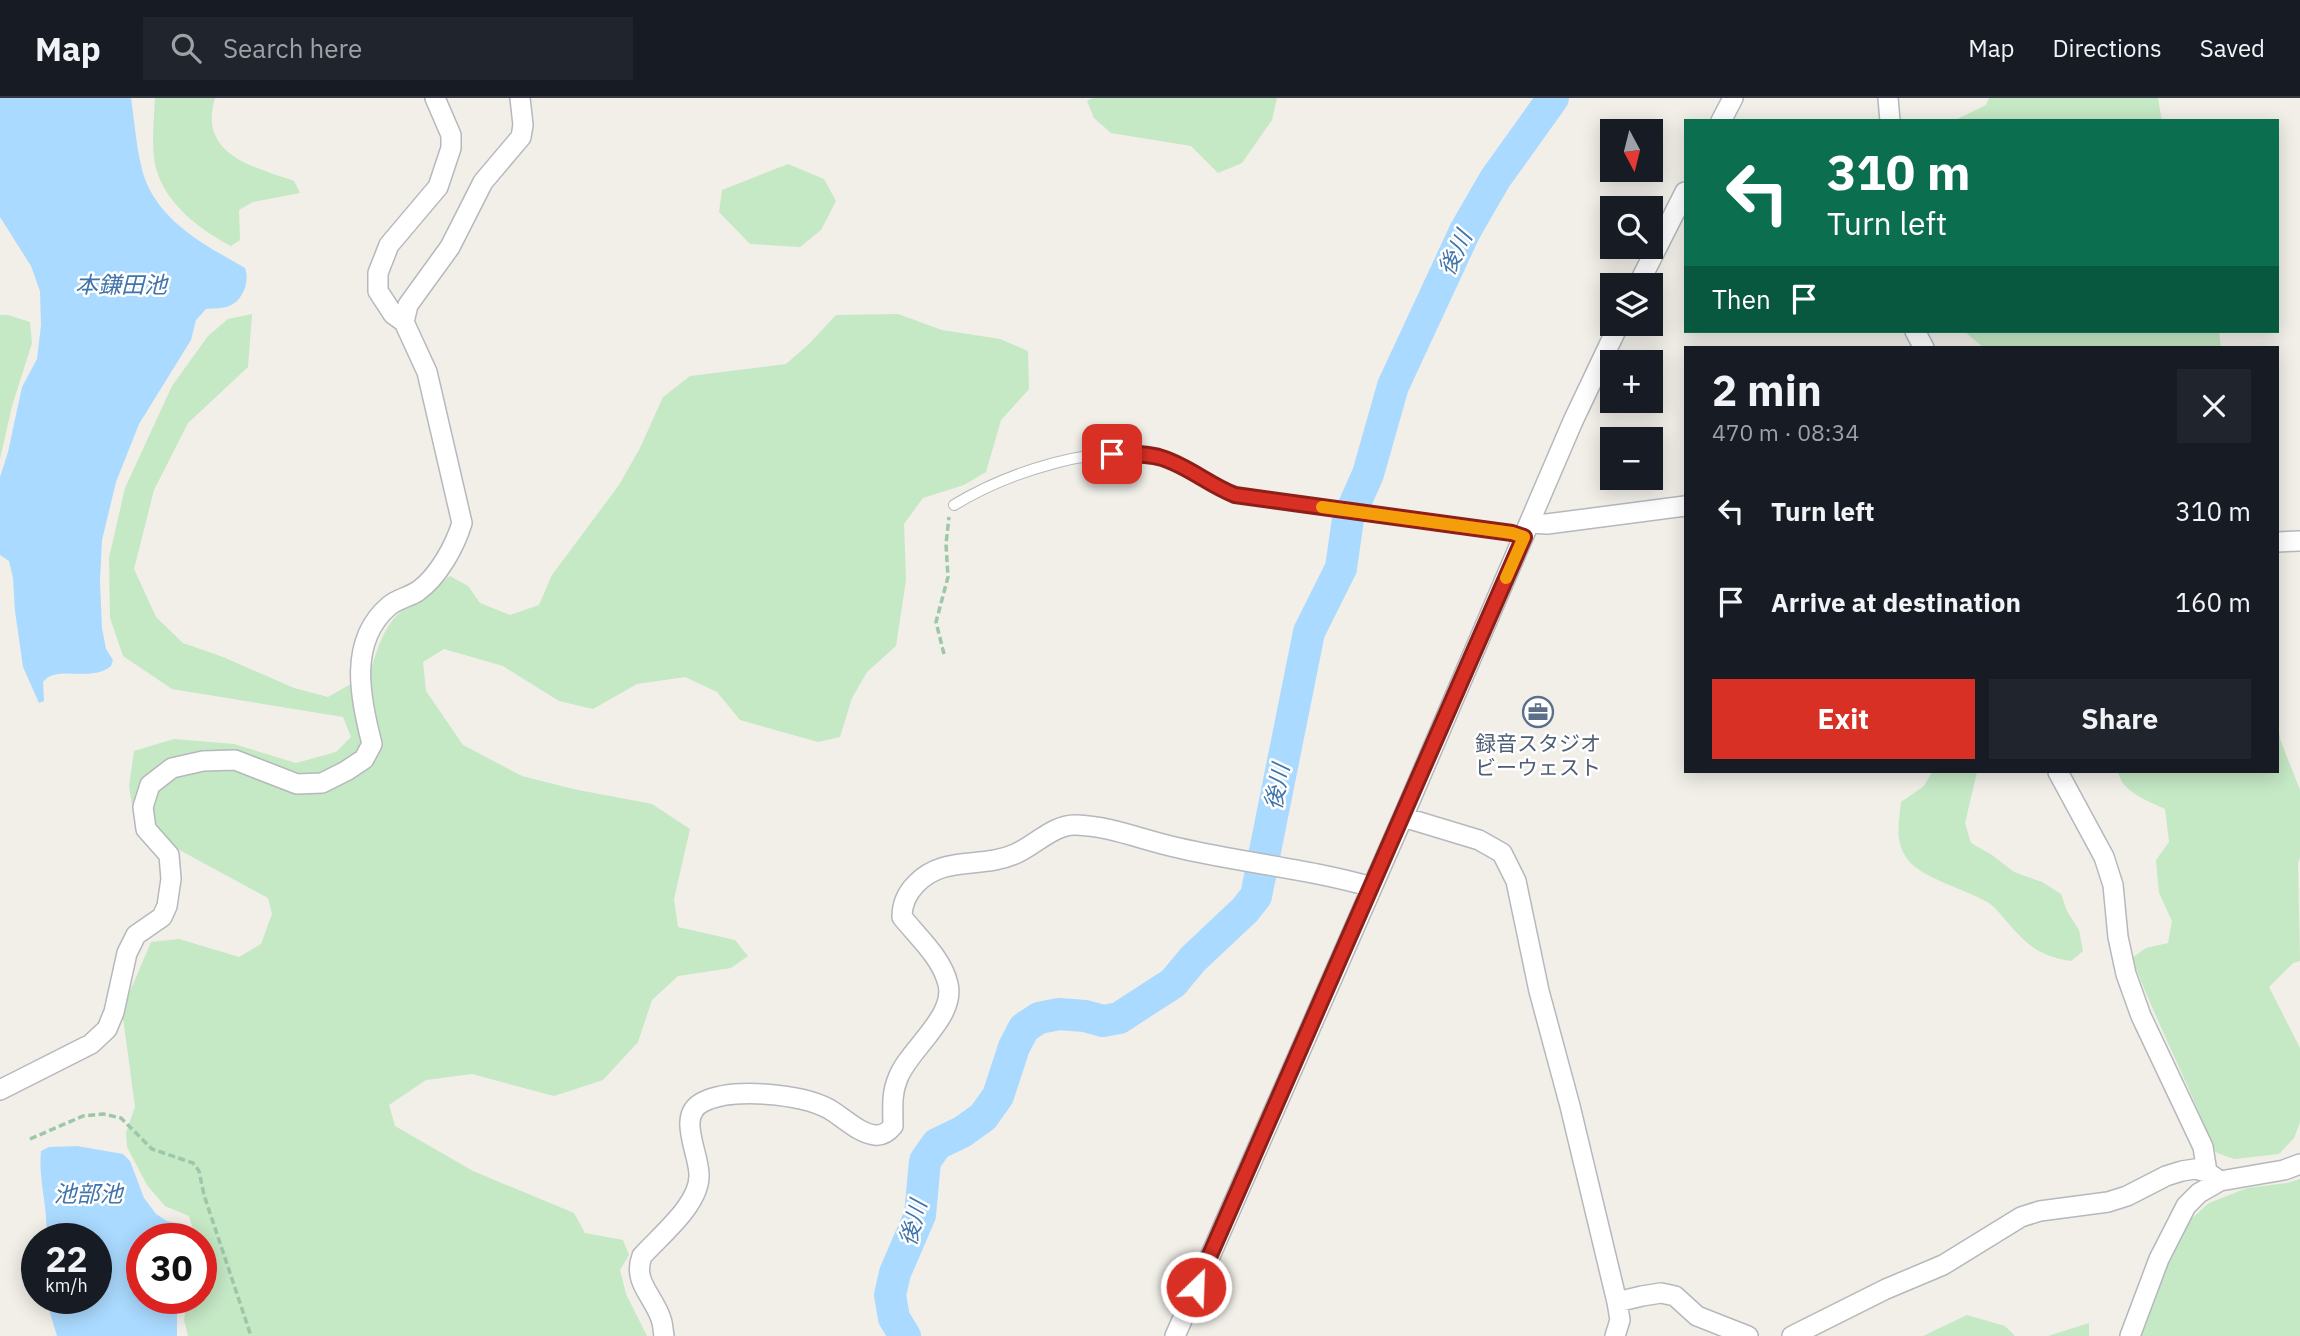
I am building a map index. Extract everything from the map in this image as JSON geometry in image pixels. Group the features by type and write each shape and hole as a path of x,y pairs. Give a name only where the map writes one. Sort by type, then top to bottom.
{"street":[{"path":"0,1090 91,1044 107,1029 114,1012 127,953 136,935 162,917 167,906 171,879 169,855 146,829 143,807 150,785 172,768 203,761 236,760 297,784 322,783 364,759 372,744 363,708 359,665 377,618 392,604 431,580 457,538 462,523 427,372 404,322 393,314 378,291 378,273 389,245 438,187 452,148 451,135 435,98"},
{"path":"404,322 408,305 450,247 484,182 521,137 523,125 520,98"},
{"path":"1722,119 1733,98"},
{"path":"1888,98 1891,119"},
{"path":"1644,273 1684,194"},
{"path":"1175,1336 1573,421 1613,336"},
{"path":"1527,530 1548,524 1684,506"},
{"path":"2279,542 2300,541"},
{"path":"2058,773 2105,857 2113,885 2118,937 2126,974 2141,1016 2214,1176"},
{"path":"1403,817 1479,841 1502,853 1516,881 1539,991 1617,1302 1620,1320 1615,1336"},
{"path":"664,1336 661,1318 643,1284 638,1267 642,1256 695,1196 699,1177 689,1124 691,1113 701,1103 716,1097 757,1094 793,1096 827,1108 863,1131 876,1135 887,1133 893,1126 893,1092 899,1074 942,1015 950,998 948,983 940,964 902,917 902,905 924,875 938,867 1011,856 1059,828 1073,824 1102,827 1176,848 1372,887"},
{"path":"1792,1336 1886,1289 1943,1265 2021,1217 2040,1211 2108,1202 2182,1171 2195,1170 2214,1176 2284,1170 2300,1164"},
{"path":"2130,1336 2159,1259 2186,1206 2214,1176"},
{"path":"1617,1302 1661,1293 1675,1296 1697,1316 1748,1336"}],"lane":[{"path":"954,505 972,494 1050,463 1091,455 1133,454 1160,457 1184,467 1214,487 1235,495 1512,533 1527,530"}],"path":[{"path":"944,654 936,622 948,577 949,517 954,505"},
{"path":"30,1139 83,1116 103,1114 121,1118 152,1149 193,1163 199,1171 204,1195 251,1336"}],"green space":[{"path":"155,98 215,98 212,117 214,133 221,145 246,163 294,181 300,193 253,202 239,210 240,240 231,246 206,231 182,211 157,173 153,143"},
{"path":"1093,98 1277,98 1272,120 1242,163 1218,173 1191,146 1111,133 1094,118 1087,101"},
{"path":"1989,98 2158,98 2162,119 1957,119 1986,105"},
{"path":"788,164 824,179 836,201 821,230 800,247 750,244 719,212 722,190"},
{"path":"252,314 248,367 188,423 154,490 134,569 156,617 183,643 294,688 328,697 370,673 382,638 391,622 404,609 450,576 468,586 480,603 510,615 539,605 552,575 619,485 640,448 663,397 690,376 786,364 836,315 898,314 942,330 1000,339 1028,351 1029,389 1001,420 986,472 964,485 923,498 904,524 906,580 896,646 867,672 852,698 840,737 818,742 740,720 717,692 685,677 637,684 593,709 559,701 503,666 444,649 423,662 426,691 463,745 522,776 652,804 690,829 674,899 678,927 735,940 748,956 731,968 678,976 652,1000 638,1042 603,1080 554,1096 472,1074 426,1080 389,1105 395,1126 473,1171 574,1213 585,1233 623,1240 629,1255 620,1270 626,1294 647,1336 188,1336 185,1314 217,1314 217,1223 191,1223 189,1216 165,1206 147,1185 127,1147 126,1133 135,1107 122,1010 151,942 179,939 239,957 261,944 272,914 268,898 172,846 134,818 129,786 134,751 174,739 234,744 296,763 336,752 351,737 343,717 172,689 123,656 110,618 109,558 125,488 172,386 208,336 228,319"},
{"path":"0,315 30,322 32,343 12,406 0,459"},
{"path":"1966,333 2219,333 2221,346 1982,346"},
{"path":"2279,732 2300,790 2300,961 2293,963 2269,987 2300,1048 2300,1122 2294,1138 2279,1154 2234,1159 2215,1152 2152,1007 2132,958 2146,948 2168,943 2172,921 2159,893 2156,860 2169,842 2165,809 2130,791 2118,773 2279,773"},
{"path":"1931,773 1977,773 1965,823 1971,843 2014,872 2042,882 2061,894 2067,911 2079,930 2083,951 2071,961 2035,949 1989,903 1924,873 1908,860 1899,839 1901,802 1924,786"},
{"path":"2300,1179 2300,1336 2138,1336 2156,1287 2189,1221 2209,1203 2247,1188"},
{"path":"1967,1315 2005,1326 2015,1336 1923,1336"},
{"path":"2089,1323 2089,1336 2048,1336"}],"water":[{"name":"本鎌田池","path":"0,98 131,98 141,164 155,199 176,223 189,233 245,268 247,279 238,300 226,307 206,309 196,320 191,340 139,424 116,482 102,540 100,581 102,628 106,649 113,660 111,666 94,673 57,674 49,677 43,682 44,701 39,703 23,667 9,561 0,555 0,477 22,387 37,359 41,325 40,291 31,266 0,217"},
{"name":"池部池","path":"77,1146 123,1154 130,1161 144,1198 156,1214 167,1221 178,1223 126,1223 126,1314 177,1314 177,1336 57,1336 50,1314 112,1314 112,1223 46,1223 41,1151 49,1147"}],"waterway":[{"name":"後川","path":"905,1336 894,1318 890,1295 895,1273 920,1215 925,1161 937,1144 962,1132 983,1117 998,1096 1014,1047 1024,1028 1039,1018 1059,1014 1085,1016 1103,1021 1119,1018 1173,983 1256,896 1309,632 1341,568 1348,519 1368,474 1393,386 1465,231 1495,179 1553,98"}],"slow traffic":[{"path":"1322,507 1512,533 1524,537 1506,578"}],"place":[{"name":"録音スタジオ ビーウェスト","path":"1538,712"}],"route":[{"path":"1112,454 1160,457 1184,467 1214,487 1235,495 1512,533 1524,537 1196,1287"}]}
